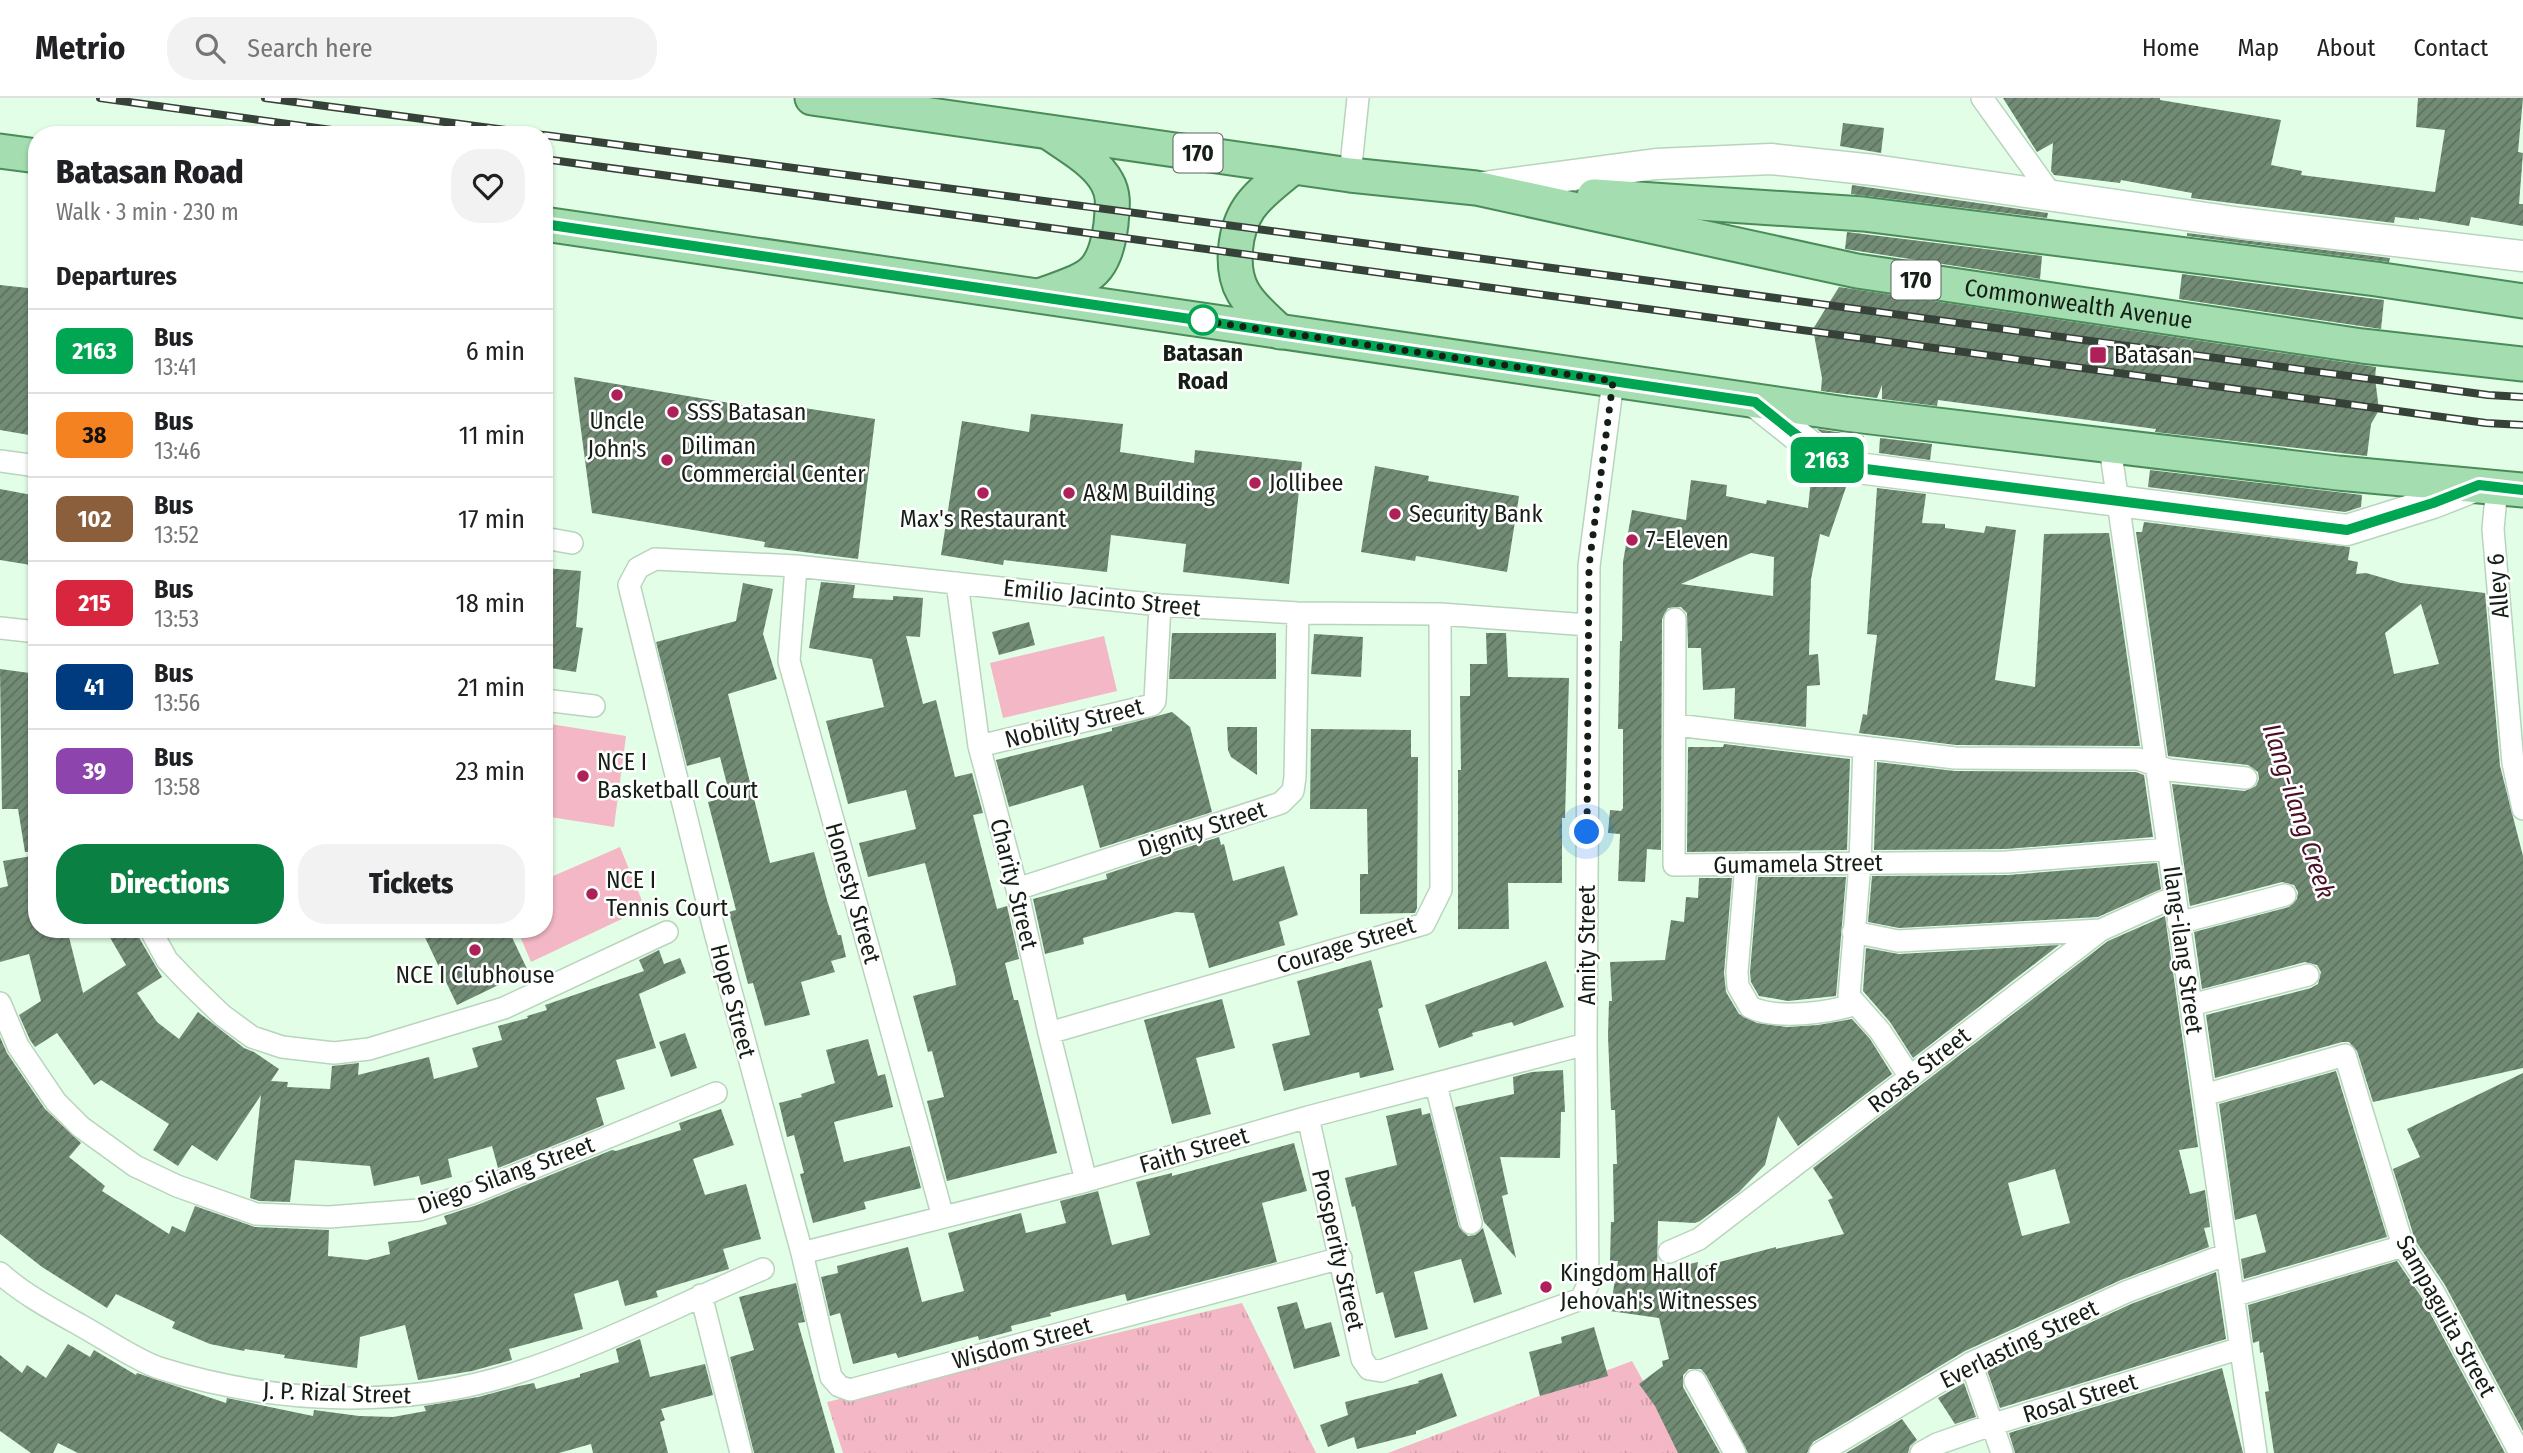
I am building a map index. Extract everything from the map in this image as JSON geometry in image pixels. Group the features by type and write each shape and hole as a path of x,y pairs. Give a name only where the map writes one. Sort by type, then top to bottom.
{"main road":[{"name":"Commonwealth Avenue","path":"813,98 1350,175 1476,188 1857,271 2362,346 2523,363"},
{"path":"1042,295 1078,282 1092,274 1101,263 1108,248 1114,200 1097,167 1047,131"},
{"path":"0,150 28,155"},
{"path":"1280,332 1251,304 1242,291 1236,274 1236,256 1238,235 1249,208 1293,167"},
{"path":"1476,188 1863,214 2376,279 2523,301"},
{"path":"553,225 1042,295 1755,402 2110,447 2338,473 2500,487"}],"street":[{"path":"1350,175 1358,98"},
{"path":"1982,98 2050,194"},
{"name":"Commonwealth Avenue","path":"1476,188 1656,164 1771,159 1874,170 2241,223 2523,256"},
{"name":"Amity Street","path":"1381,1371 1581,1299 1588,1285 1586,1044 1589,566 1613,381"},
{"path":"1755,402 1834,465 2347,530 2433,503 2500,487"},
{"name":"Ilang-ilang Street","path":"2110,447 2256,1453"},
{"path":"0,461 28,465"},
{"name":"Alley 6","path":"2500,487 2494,542 2513,763 2523,809"},
{"path":"553,540 572,543"},
{"name":"Emilio Jacinto Street","path":"629,585 638,568 655,559 796,566 1160,605 1298,613 1440,614 1588,625"},
{"name":"Honesty Street","path":"796,566 789,661 943,1217"},
{"name":"Charity Street","path":"957,583 979,746 1017,889 1086,1181"},
{"name":"Hope Street","path":"629,585 713,925 802,1253"},
{"name":"Nobility Street","path":"979,746 1152,705 1155,701 1160,605"},
{"name":"Dignity Street","path":"1017,889 1281,803 1293,791 1295,777 1298,613"},
{"name":"Courage Street","path":"1049,1033 1424,924 1441,890 1440,614"},
{"name":"Gumamela Street","path":"1675,619 1674,865 2007,862 2168,849"},
{"path":"0,628 28,631"},
{"path":"553,701 594,706"},
{"path":"1676,725 1955,758 2138,759 2169,770 2246,778"},
{"path":"1864,747 1860,863 1849,996 1880,1031 1910,1077"},
{"path":"1746,864 1737,972 1738,986 1750,1007 1773,1014 1826,1012 1856,1004"},
{"path":"2178,923 2285,895"},
{"name":"Rosas Street","path":"1669,1252 1699,1239 2101,930 2174,897"},
{"path":"1853,932 1898,941 2101,930"},
{"path":"155,938 167,960 190,984 222,1015 252,1037 282,1047 334,1053 369,1049 504,1008 667,932"},
{"path":"2191,1005 2308,975"},
{"name":"Diego Silang Street","path":"0,1003 18,1046 56,1102 81,1127 135,1166 177,1185 256,1214 329,1217 419,1210 472,1193 716,1093"},
{"name":"Faith Street","path":"802,1253 1086,1181 1308,1117 1586,1044"},
{"name":"Sampaguita Street","path":"2204,1096 2345,1055 2403,1246 2433,1291 2520,1453"},
{"path":"1436,1085 1471,1223"},
{"name":"Prosperity Street","path":"1308,1117 1362,1359 1370,1369 1381,1371"},
{"path":"2233,1296 2403,1246"},
{"name":"Wisdom Street","path":"802,1253 831,1377 838,1387 850,1390 1341,1258"},
{"name":"Everlasting Street","path":"1820,1453 1971,1363 2126,1292 2227,1254"},
{"name":"J. P. Rizal Street","path":"0,1273 60,1314 156,1368 256,1391 349,1397 420,1395 470,1386 518,1373 579,1351 763,1269"},
{"path":"701,1295 741,1453"},
{"name":"Rosal Street","path":"1922,1453 1937,1444 1994,1424 2241,1348"},
{"path":"1971,1363 2002,1453"},
{"path":"1695,1381 1735,1453"}],"green space":[{"path":"1104,636 1117,691 1003,718 990,663"},
{"name":"NCE I Basketball Court","path":"553,724 626,736 614,827 553,817"},
{"name":"NCE I Tennis Court","path":"620,847 645,908 531,962 521,938 553,938 553,876"},
{"path":"1242,1303 1316,1453 843,1453 827,1402"},
{"path":"1632,1361 1683,1453 1388,1453"}],"building":[{"path":"2003,98 2160,98 2281,120 2271,165 2302,171 2301,175 2435,192 2445,130 2416,127 2418,98 2523,98 2518,152 2523,153 2519,204 2523,204 2523,226 2471,217 2469,226 2395,217 2394,223 2191,198 2192,193 2121,180 2120,183 2054,175 2051,171 2053,143 2037,152"},
{"path":"1843,123 1884,128 1881,153 1840,146"},
{"path":"1852,185 2048,213 2047,218 1851,194"},
{"path":"1847,232 2042,256 2040,279 1845,249"},
{"path":"2187,233 2390,258 2389,262 2187,236"},
{"path":"2182,274 2384,300 2381,329 2179,299"},
{"path":"0,285 28,288 28,435 0,430"},
{"path":"1839,287 2376,367 2379,410 2371,424 2367,456 2155,432 2156,429 1938,400 1937,406 1882,399 1882,385 1877,398 1821,391 1822,378 1813,329"},
{"path":"574,377 784,412 785,405 875,419 858,559 764,547 765,542 592,513"},
{"path":"1031,414 1123,424 1120,452 1194,463 1195,450 1302,462 1289,584 1183,572 1186,544 1111,535 1107,572 1004,560 1003,565 941,555 962,421 1029,432"},
{"path":"1817,429 1864,436 1859,451 1841,448"},
{"path":"1880,438 1932,444 1930,460 1879,453"},
{"path":"1375,466 1429,476 1428,481 1519,496 1507,572 1416,556 1415,561 1361,552"},
{"path":"1812,470 1831,482 1847,484 1829,537 1820,534 1811,579 1809,655 1818,654 1820,685 1807,686 1806,727 1734,719 1735,688 1703,690 1701,648 1688,648 1687,613 1681,607 1668,608 1662,619 1661,850 1647,849 1645,882 1618,881 1620,834 1608,833 1610,810 1621,811 1623,808 1623,729 1618,729 1620,641 1623,562 1632,510 1686,520 1691,480 1727,485 1726,496 1766,504 1767,500 1808,508","holes":["1751,553 1774,557 1773,596 1681,584"]},
{"path":"2150,470 2362,495 2361,507 2345,512 2148,487"},
{"path":"1877,488 1926,494 1922,523 1945,524 1945,528 1984,533 1986,526 2016,530 1995,680 2035,687 2044,534 2109,533 2140,746 1956,745 1859,733 1863,714 1867,715 1877,635 1867,634"},
{"path":"0,489 28,494 28,565 0,560"},
{"path":"2144,522 2350,547 2348,560 2358,562 2356,574 2366,573 2401,583 2485,593 2500,766 2523,856 2523,1068 2373,1102 2357,1051 2349,1042 2342,1042 2215,1078 2206,1015 2311,988 2318,984 2321,972 2317,965 2305,962 2202,989 2194,932 2289,907 2297,899 2298,892 2294,885 2282,882 2190,906 2172,784 2245,791 2256,786 2259,779 2258,772 2248,765 2168,756 2136,532 2142,532","holes":["2421,604 2439,664 2394,674 2385,633"]},
{"path":"553,569 581,571 576,627 583,628 576,672 553,668"},
{"path":"821,582 855,585 853,598 923,598 920,637 906,636 923,704 936,700 955,777 972,773 983,813 973,815 997,909 1007,906 1019,959 1005,963 1014,1000 1018,1000 1057,1153 947,1181 927,1101 944,1097 913,996 956,985 955,977 925,863 868,877 859,843 916,829 906,790 848,804 826,721 884,707 872,659 809,648"},
{"path":"743,583 773,589 763,634 777,679 728,694 770,863 814,852 846,957 831,961 835,972 801,982 810,1015 765,1026 753,983 748,984 729,912 736,910 708,802 730,796 720,757 687,766 656,642 736,621"},
{"path":"1029,622 1035,645 999,655 992,632"},
{"path":"1172,633 1276,633 1276,679 1169,679"},
{"path":"1486,633 1506,633 1508,677 1569,678 1565,818 1562,818 1562,883 1508,883 1509,929 1458,929 1460,696 1470,696 1470,664 1487,664"},
{"path":"1314,634 1363,637 1361,677 1311,674"},
{"path":"0,669 28,673 28,852 25,852 18,809 2,809"},
{"path":"1172,712 1190,727 1212,812 1100,848 1083,785 1009,807 996,760 1112,731 1112,728"},
{"path":"1227,727 1257,727 1257,775 1231,757"},
{"path":"1311,729 1411,730 1411,757 1418,757 1415,913 1360,914 1360,874 1368,874 1367,809 1310,809"},
{"path":"1724,744 1850,759 1847,850 1687,852 1688,747 1723,747"},
{"path":"1877,762 1955,771 2136,772 2144,775 2153,837 2006,849 1874,850"},
{"path":"1219,837 1221,845 1224,844 1233,881 1284,866 1298,915 1279,922 1285,945 1209,968 1194,913 1176,912 1083,938 1084,944 1045,954 1033,899 1107,879 1106,874"},
{"path":"28,857 28,938 69,938 83,993 126,965 110,938 139,938 162,977 137,993 157,1022 179,1039 198,1012 244,1048 279,1069 271,1081 288,1082 287,1087 330,1089 332,1066 359,1063 358,1075 429,1057 434,1079 478,1067 472,1048 502,1040 498,1026 528,1018 527,1016 547,1010 545,1005 644,971 639,960 659,950 664,964 680,958 686,973 639,994 656,1048 616,1060 625,1089 596,1098 604,1125 498,1168 492,1146 448,1159 452,1177 421,1185 419,1176 374,1186 370,1166 295,1160 290,1202 259,1201 250,1198 261,1095 217,1161 192,1145 178,1166 153,1150 169,1124 101,1080 94,1085 57,1033 35,1047 19,1015 41,1001 29,954 0,962 0,888 8,886 3,861"},
{"path":"2157,863 2161,889 2098,917 1899,928 1868,922 1872,876 2008,875"},
{"path":"1758,877 1846,877 1836,996 1788,1001 1759,996 1751,982 1750,972"},
{"path":"1699,878 1732,878 1724,973 1726,992 1739,1014 1757,1023 1787,1027 1852,1019 1870,1039 1892,1074 1798,1146 1778,1116 1765,1165 1739,1192 1695,1223 1658,1221 1657,1272 1698,1262 1697,1268 1776,1247 1844,1234 1828,1200 1833,1198 1813,1168 2108,941 2165,916 2198,1147 2179,1150 2190,1194 2205,1190 2210,1227 2204,1228 2209,1247 2121,1280 1965,1351 1813,1442 1807,1453 1748,1453 1706,1375 1701,1369 1689,1369 1683,1375 1683,1387 1720,1453 1678,1453 1655,1406 1639,1384 1663,1366 1662,1361 1669,1359 1659,1318 1610,1311 1618,1261 1610,1261 1611,1222 1614,1222 1613,1164 1617,1164 1615,1110 1611,1110 1608,1036 1609,1001 1612,1001 1610,962 1665,960 1671,920 1684,922 1686,897 1698,898","holes":["2055,1169 2070,1223 2022,1236 2008,1183"]},
{"name":"NCE I Clubhouse","path":"425,938 512,938 528,971 457,1005"},
{"path":"2059,945 1913,1058 1890,1022 1863,991 1866,948 1899,954"},
{"path":"1371,960 1383,1007 1378,1009 1394,1070 1360,1078 1359,1072 1284,1091 1272,1044 1310,1035 1297,981"},
{"path":"1546,961 1564,1007 1514,1026 1512,1022 1472,1033 1473,1036 1439,1048 1425,1005"},
{"path":"1222,999 1235,1048 1196,1058 1211,1114 1172,1124 1144,1020"},
{"path":"685,1033 697,1068 671,1077 659,1042"},
{"path":"0,1037 7,1053 45,1109 81,1143 69,1157 105,1186 102,1191 169,1234 172,1226 185,1232 195,1206 255,1227 329,1230 328,1256 367,1260 390,1254 388,1242 447,1224 444,1216 612,1150 681,1130 679,1123 721,1109 734,1145 693,1159 705,1195 746,1184 761,1239 723,1249 729,1269 656,1291 658,1297 625,1306 618,1280 574,1294 583,1329 509,1349 512,1360 472,1371 418,1380 405,1325 360,1337 357,1368 210,1344 172,1328 175,1322 116,1294 107,1308 42,1267 0,1234"},
{"path":"868,1039 878,1076 885,1074 893,1107 834,1122 844,1162 910,1146 921,1188 864,1202 866,1209 813,1223 800,1174 804,1173 794,1135 787,1137 779,1103 835,1083 826,1050"},
{"path":"1563,1070 1565,1112 1561,1112 1560,1158 1500,1157 1508,1194 1502,1196 1516,1258 1484,1222 1455,1107 1514,1094 1513,1077 1532,1072"},
{"path":"2336,1071 2387,1237 2244,1279 2241,1259 2266,1252 2256,1214 2235,1220 2219,1104"},
{"path":"2523,1073 2523,1431 2445,1285 2415,1240 2393,1169 2420,1157 2407,1129"},
{"path":"1421,1108 1422,1115 1430,1113 1459,1227 1468,1236 1475,1235 1483,1228 1502,1294 1474,1303 1461,1259 1414,1272 1428,1329 1395,1338 1383,1292 1376,1294 1355,1206 1352,1207 1345,1178 1397,1165 1386,1116"},
{"path":"1294,1143 1307,1191 1262,1203 1277,1262 1127,1301 1125,1294 1050,1313 1051,1316 1011,1326 1012,1331 979,1340 978,1336 898,1358 896,1353 853,1364 840,1313 830,1316 821,1277 838,1273 837,1266 908,1247 922,1302 964,1291 948,1233 1021,1213 1026,1233 1066,1223 1060,1201 1098,1191 1112,1245 1150,1235 1136,1182 1172,1173 1172,1176"},
{"path":"2397,1261 2422,1298 2505,1453 2274,1453 2265,1392 2269,1391 2263,1352 2260,1353 2259,1341 2253,1343 2248,1305"},
{"path":"2216,1272 2226,1339 2000,1408 1987,1370 2131,1304"},
{"path":"796,1283 805,1322 798,1323 835,1453 754,1453 730,1357 754,1350 739,1297"},
{"path":"1297,1302 1305,1329 1331,1322 1340,1356 1294,1369 1277,1307"},
{"path":"1594,1327 1608,1376 1540,1396 1529,1352 1562,1343 1561,1337"},
{"path":"640,1339 650,1377 705,1364 713,1395 661,1409 665,1420 660,1422 668,1453 593,1453 591,1444 559,1453 78,1453 58,1443 53,1453 31,1453 0,1431 0,1355 22,1373 27,1365 46,1378 68,1344 90,1357 94,1350 136,1375 137,1373 226,1403 227,1398 313,1416 314,1410 393,1417 426,1411 424,1406 478,1397 534,1383 536,1389 580,1377 580,1374 619,1362 616,1349"},
{"path":"2222,1368 2243,1453 2015,1453 2009,1433"},
{"path":"1442,1373 1457,1416 1416,1431 1416,1434 1357,1449 1354,1437 1328,1447 1320,1425 1348,1415 1345,1402 1419,1383 1418,1381"},
{"path":"1964,1383 1976,1417 1955,1424 1938,1398"},
{"path":"1902,1419 1917,1440 1910,1446 1908,1453 1846,1453"}],"railway":[{"path":"100,98 303,126"},
{"path":"265,98 475,126"},
{"path":"553,136 2488,395 2523,397"},
{"path":"553,160 2486,423 2523,425"}],"bus line":[{"name":"2163","path":"553,225 1042,295 1755,402 1834,465 2347,530 2433,503 2479,485 2523,490"}],"place":[{"name":"Batasan Road","path":"1203,320"},
{"name":"Batasan","path":"2098,355"},
{"name":"Uncle John's","path":"617,395"},
{"name":"SSS Batasan","path":"673,412"},
{"name":"Diliman Commercial Center","path":"667,460"},
{"name":"Jollibee","path":"1255,483"},
{"name":"Max's Restaurant","path":"983,493"},
{"name":"A&M Building","path":"1069,493"},
{"name":"Security Bank","path":"1395,514"},
{"name":"7-Eleven","path":"1632,540"},
{"name":"NCE I Basketball Court","path":"583,776"},
{"name":"NCE I Tennis Court","path":"592,894"},
{"name":"NCE I Clubhouse","path":"475,950"},
{"name":"Kingdom Hall of Jehovah's Witnesses","path":"1546,1287"}],"route":[{"path":"1203,320 1198,320 1613,381 1589,566 1587,832"}],"water label":[{"name":"Ilang-ilang Creek","path":"2299,811"}]}
